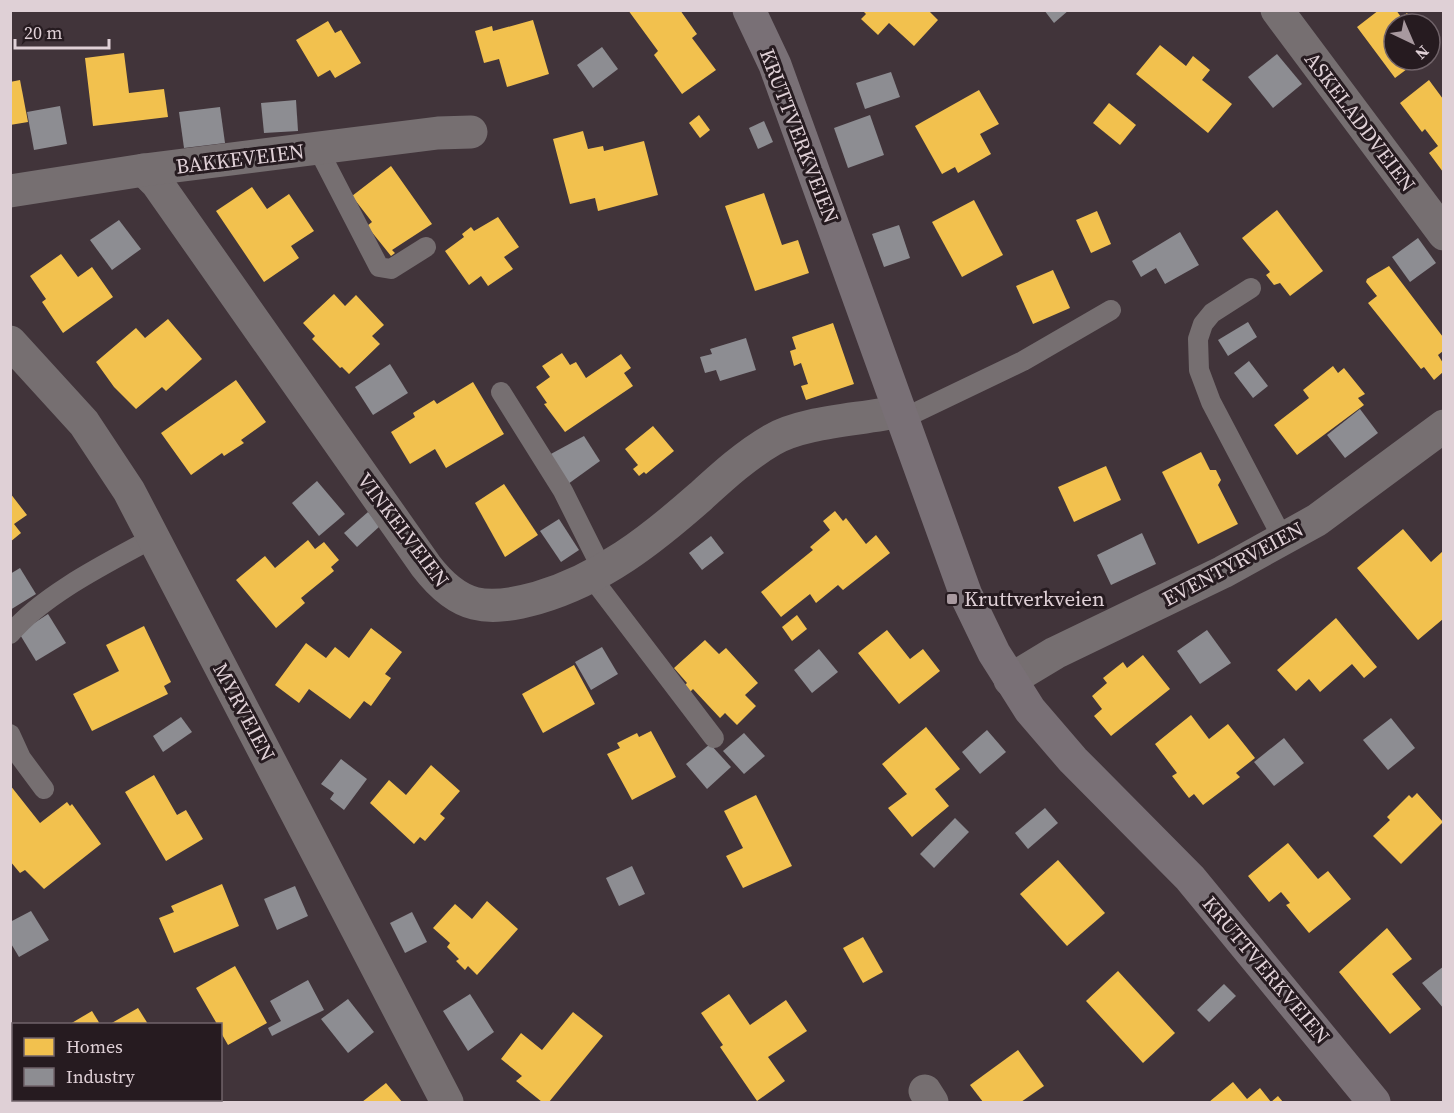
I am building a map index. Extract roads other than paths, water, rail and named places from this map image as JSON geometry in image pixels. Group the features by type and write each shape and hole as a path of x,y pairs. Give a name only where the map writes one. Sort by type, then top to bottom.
{"street":[{"name":"KRUTTVERKVEIEN","path":"749,10 791,106 966,595 983,634 1030,710 1073,760 1157,843 1231,926 1374,1102"},
{"name":"ASKELADDVEIEN","path":"1277,10 1443,234"},
{"name":"BAKKEVEIEN","path":"10,191 144,170 438,133 471,132"},
{"name":"VINKELVEIEN","path":"144,170 157,183 426,566 450,593 476,605 493,606 548,595 598,575 632,554 735,466 773,439 810,426 901,415"},
{"name":"MYRVEIEN","path":"10,342 84,423 113,464 447,1102"},
{"name":"EVENTYRVEIEN","path":"1010,680 1055,653 1284,539 1345,501 1443,426"}],"lane":[{"path":"318,149 379,267 392,269 426,247"},
{"path":"1251,288 1212,313 1203,324 1198,339 1198,370 1211,402 1284,539"},
{"path":"901,415 1023,361 1111,310"},
{"path":"501,392 563,492 598,575 714,738"},
{"path":"10,634 29,615 70,586 153,538"},
{"path":"10,734 21,758 44,789"}],"place":[{"name":"Kruttverkveien","path":"952,599"}]}
